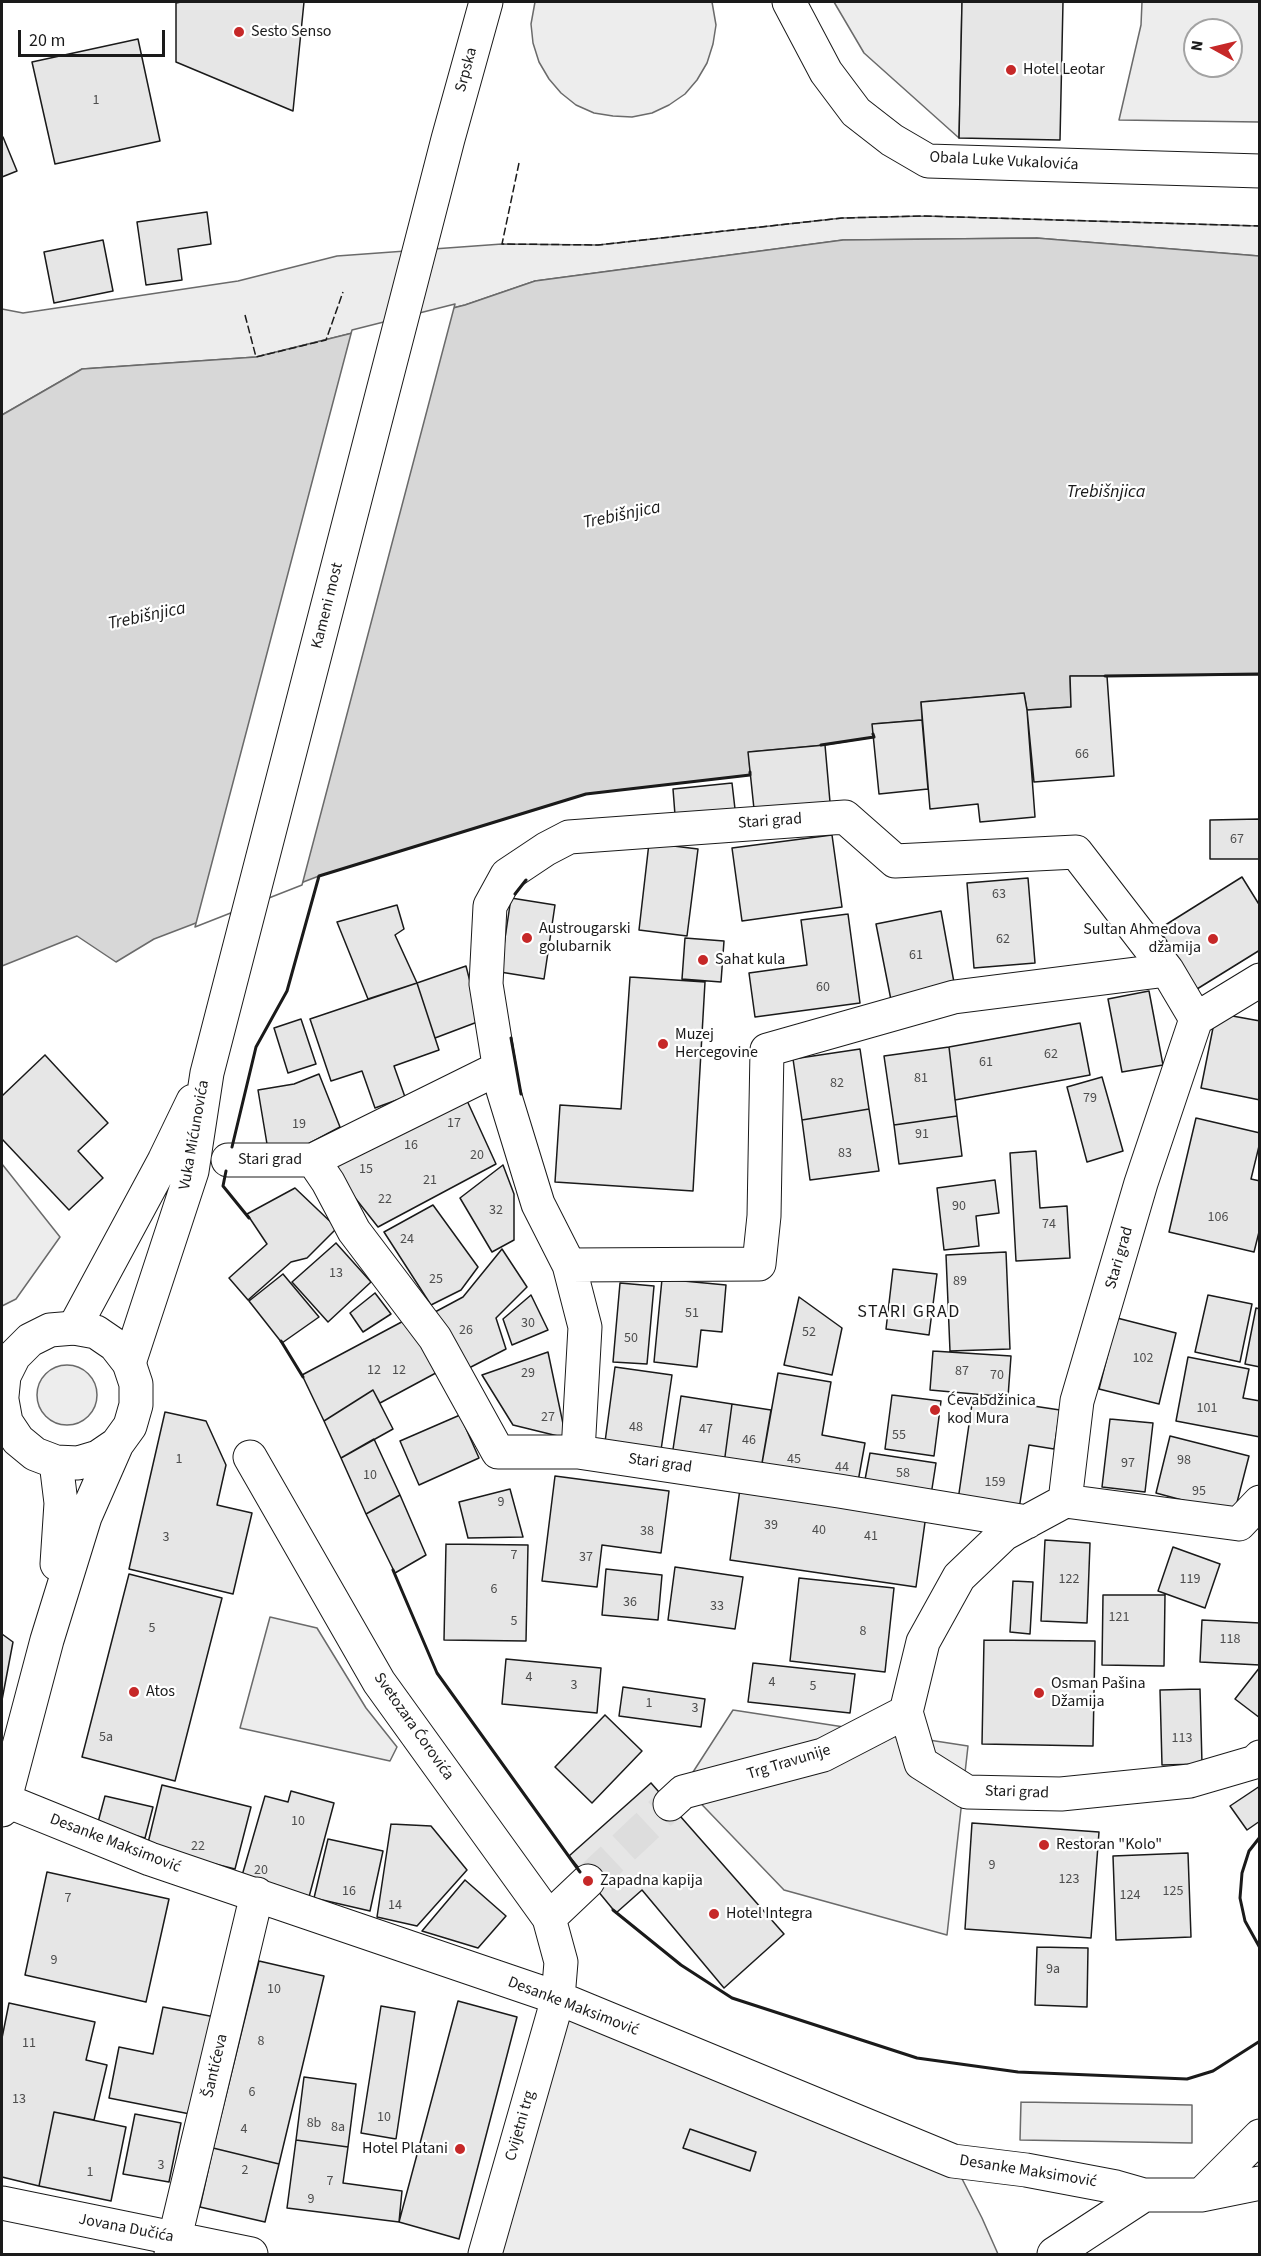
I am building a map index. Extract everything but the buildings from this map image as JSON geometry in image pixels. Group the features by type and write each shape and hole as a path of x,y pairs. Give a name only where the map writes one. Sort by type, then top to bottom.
{"street":[{"name":"Srpska","path":"448,139 486,2"},
{"name":"Obala Luke Vukalovića","path":"789,2 826,72 856,112 892,140 928,161 1260,171"},
{"name":"Kameni most","path":"207,1073 448,139"},
{"name":"Stari grad","path":"578,1452 585,1327 569,1265 538,1204 503,1090 486,984 490,906 507,875 569,837 845,817 895,861 1076,852 1167,970 1196,1019 1141,1183 1077,1401 1065,1501"},
{"path":"569,1265 759,1264 764,1216 766,1050 954,997 1167,970"},
{"path":"1196,1019 1260,980"},
{"name":"Stari grad","path":"228,1160 313,1160 499,1068"},
{"name":"Vuka Mićunovića","path":"74,1328 164,1161 207,1073"},
{"name":"Vuka Mićunovića","path":"129,1363 192,1171 207,1073"},
{"name":"Stari grad","path":"313,1160 328,1182 354,1231 435,1338 498,1452 578,1452 1027,1522"},
{"path":"2,1803 47,1640 85,1517 117,1444 130,1426 136,1405 136,1384 129,1363 115,1346 96,1332 74,1328 50,1330 30,1340 8,1359 2,1399 10,1441 56,1462 78,1463 98,1456 117,1444"},
{"name":"Svetozara Ćorovića","path":"250,1456 379,1682 549,1918 561,1962 558,1998"},
{"path":"47,1640 60,1546 61,1503 56,1462"},
{"path":"906,1712 923,1642 959,1577 1004,1534 1065,1501 1239,1524 1260,1502"},
{"name":"Stari grad","path":"906,1712 921,1762 968,1792 1061,1794 1190,1781 1255,1762 1260,1757"},
{"name":"Trg Travunije","path":"670,1804 683,1792 823,1755 906,1712"},
{"name":"Desanke Maksimović","path":"2,1803 150,1859 558,1998 953,2161 1026,2170 1116,2187 1144,2195 1201,2195 1260,2183"},
{"path":"549,1918 588,1881"},
{"name":"Šantićeva","path":"173,2247 257,1894"},
{"name":"Cvijetni trg","path":"485,2254 558,1998"},
{"path":"1201,2195 1260,2136"},
{"path":"1054,2254 1144,2195"},
{"name":"Jovana Dučića","path":"2,2203 173,2247 251,2254"}],"shaded area":[{"path":"535,2 712,2 716,25 713,44 707,63 697,80 685,94 669,105 652,113 632,117 594,113 576,105 561,93 539,62 533,43 531,24"},
{"path":"834,2 962,2 959,138 864,53"},
{"path":"1142,2 1259,2 1259,122 1119,120 1141,25"},
{"path":"924,216 1259,226 1259,256 1036,238 843,240 535,281 465,305 256,357 82,369 2,415 2,309 23,313 238,281 337,256 502,244 598,245 842,218"},
{"path":"2,1164 60,1237 16,1299 2,1306"},
{"path":"67,1365 84,1370 92,1378 97,1395 92,1412 84,1420 67,1425 50,1420 42,1412 37,1395 42,1378 50,1370"},
{"path":"270,1617 317,1628 366,1708 397,1747 390,1761 240,1728"},
{"path":"733,1710 968,1746 947,1935 784,1890 684,1786"},
{"path":"558,1998 953,2161 998,2254 485,2254"},
{"path":"1021,2102 1192,2105 1192,2143 1020,2140"}],"water":[{"name":"Trebišnjica","path":"1036,238 1259,256 1259,675 1070,676 1071,707 1027,710 1024,693 921,702 922,720 873,724 874,737 825,745 749,752 750,775 586,794 319,876 154,939 116,962 77,936 2,966 2,415 82,369 256,357 465,305 535,281 843,240"}],"pier":[{"path":"455,304 302,885 195,927 352,330"}],"tunnel":[{"path":"588,1881 670,1804"}],"fence":[{"path":"519,163 502,244 598,245 842,218 924,216 1260,226"},
{"path":"245,315 256,357 326,340 343,292"}],"wall":[{"path":"1105,676 1260,674"},
{"path":"821,745 874,737 873,734"},
{"path":"232,1147 256,1047 287,991 319,876 586,794 750,775 750,772"},
{"path":"515,894 526,880"},
{"path":"511,1038 521,1094"},
{"path":"226,1171 223,1186 249,1218"},
{"path":"281,1341 303,1377"},
{"path":"393,1570 437,1673 580,1872"},
{"path":"1260,1837 1249,1851 1242,1873 1240,1898 1245,1921 1260,1948"},
{"path":"613,1910 681,1965 732,1998 917,2058 1018,2072 1187,2079 1213,2071 1260,2041"}],"place":[{"name":"Sesto Senso","path":"239,32"},
{"name":"Hotel Leotar","path":"1011,70"},
{"name":"Austrougarski golubarnik","path":"527,938"},
{"name":"Sultan Ahmedova džamija","path":"1213,939"},
{"name":"Sahat kula","path":"703,960"},
{"name":"Muzej Hercegovine","path":"663,1044"},
{"name":"Ćevabdžinica kod Mura","path":"935,1410"},
{"name":"Atos","path":"134,1692"},
{"name":"Osman Pašina Džamija","path":"1039,1693"},
{"name":"Restoran \"Kolo\"","path":"1044,1845"},
{"name":"Zapadna kapija","path":"588,1881"},
{"name":"Hotel Integra","path":"714,1914"},
{"name":"Hotel Platani","path":"460,2149"}],"district":[{"name":"STARI GRAD","path":"909,1313"}]}
